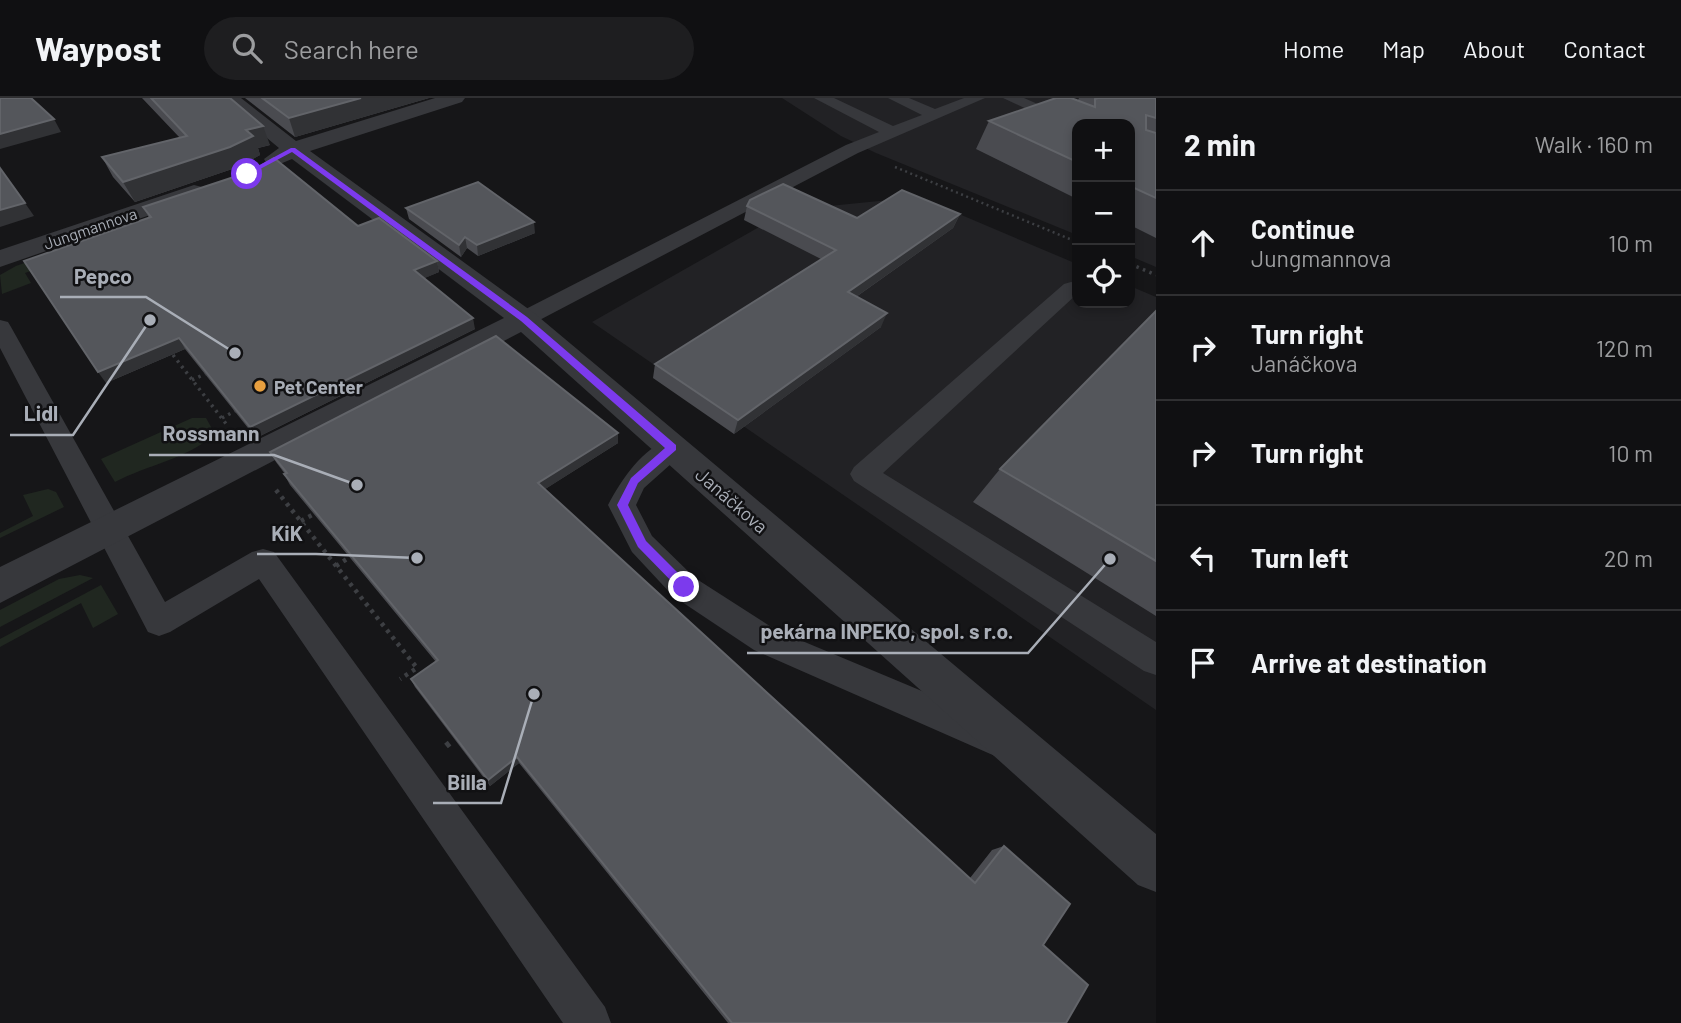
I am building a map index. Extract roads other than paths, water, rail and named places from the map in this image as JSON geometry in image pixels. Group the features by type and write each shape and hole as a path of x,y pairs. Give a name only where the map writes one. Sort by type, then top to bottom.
{"street":[{"name":"Janáčkova","path":"229,98 293,149 524,319 1156,867"},
{"path":"258,168 293,149 455,98"},
{"name":"Jungmannova","path":"0,259 221,183"},
{"path":"0,586 524,319"}],"lane":[{"path":"822,98 894,133"},
{"path":"896,98 935,115"},
{"path":"1011,98 1072,125"},
{"path":"524,319 852,149 973,99"},
{"path":"1071,288 864,474 1156,660"},
{"path":"0,327 159,622 263,561 589,1023"},
{"path":"672,448 634,481 622,505 642,544 684,587 765,640 1024,752"}],"place":[{"name":"Lidl","path":"150,320"},
{"name":"Pepco","path":"235,353"},
{"name":"Pet Center","path":"260,386"},
{"name":"Rossmann","path":"357,485"},
{"name":"KiK","path":"417,558"},
{"name":"pekárna INPEKO, spol. s r.o.","path":"1110,559"},
{"name":"Billa","path":"534,694"}]}
